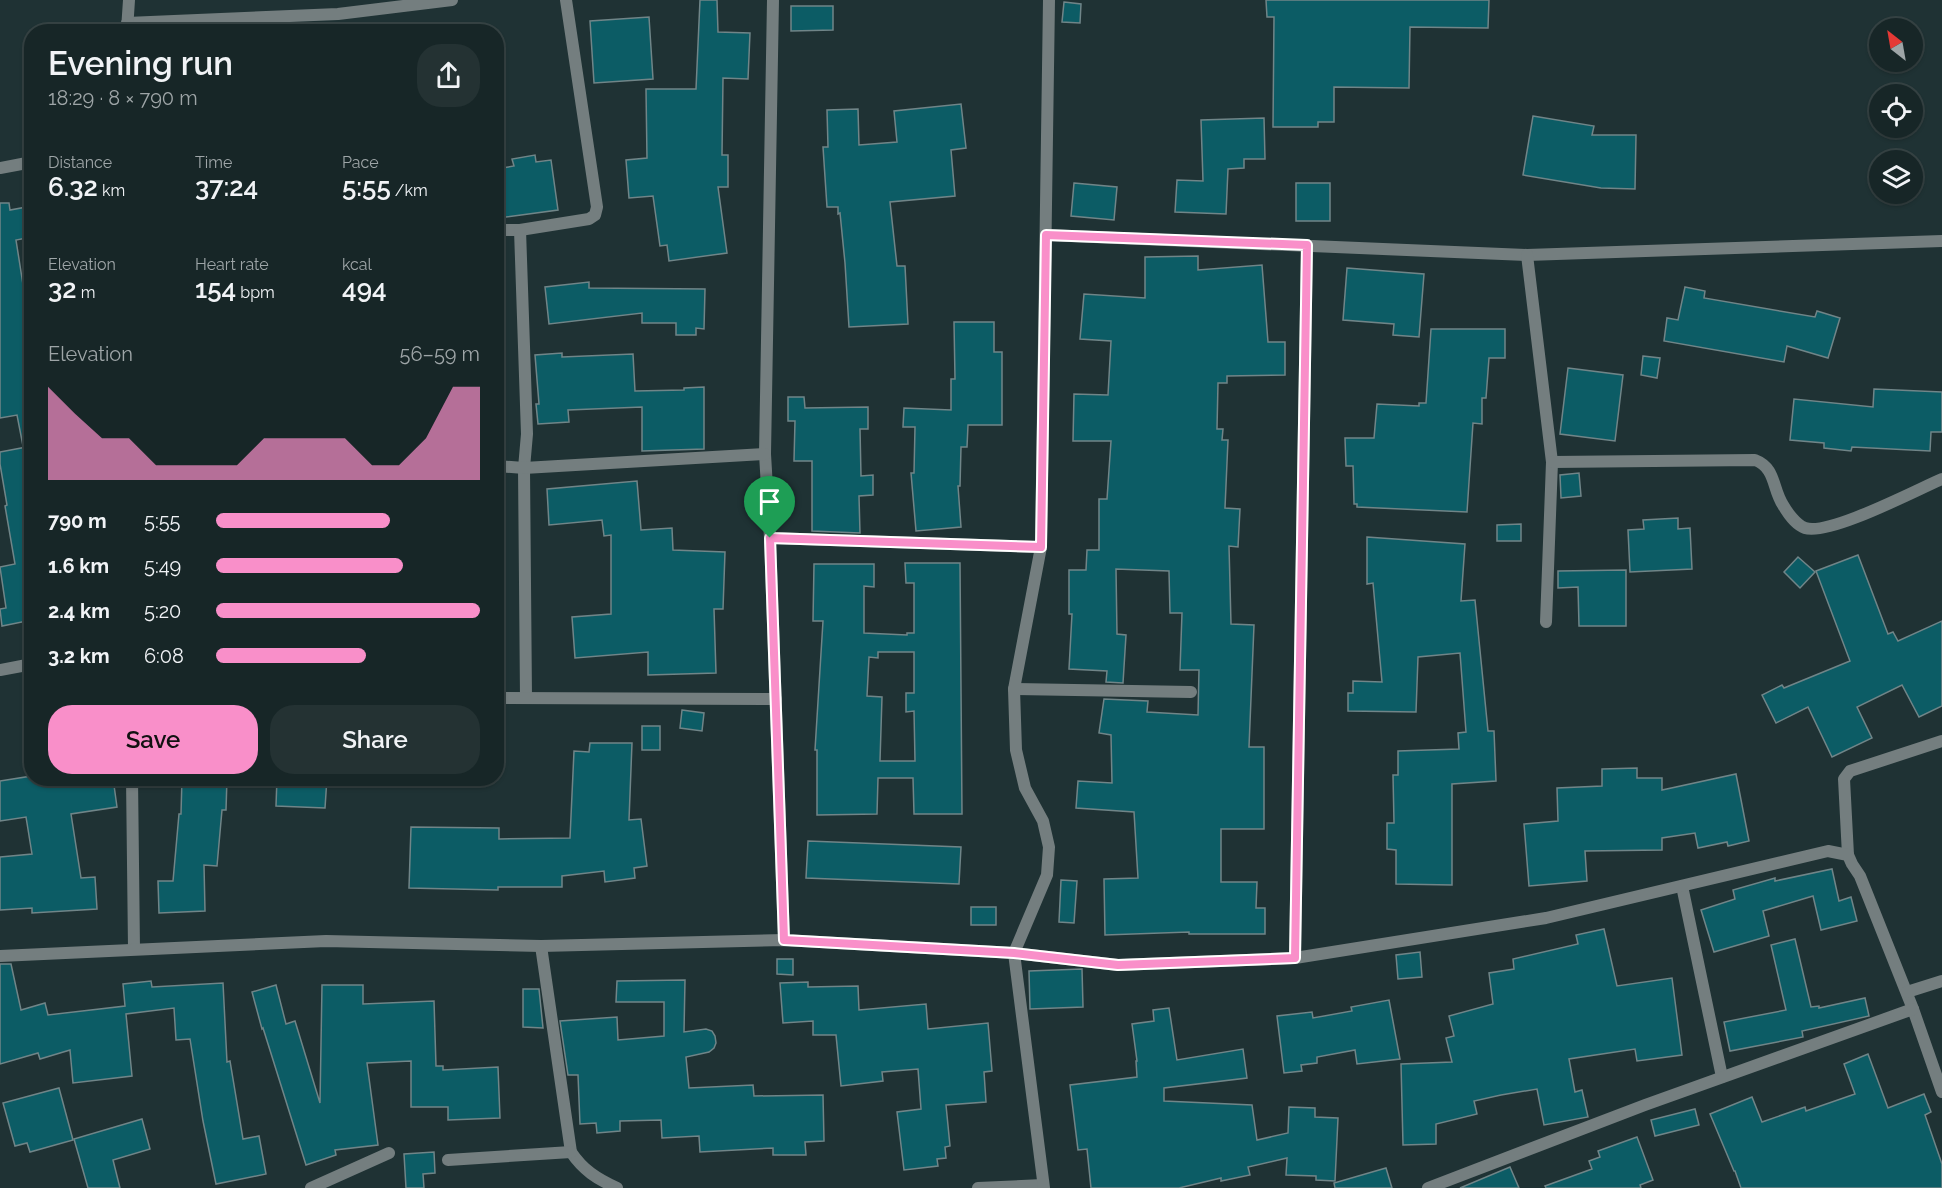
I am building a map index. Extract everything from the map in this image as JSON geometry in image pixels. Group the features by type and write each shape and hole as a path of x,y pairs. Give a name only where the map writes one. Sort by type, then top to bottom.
{"street":[{"path":"127,24 129,0"},
{"path":"176,24 338,14 452,0"},
{"path":"504,230 520,230 589,219 595,215 597,207 566,0"},
{"path":"773,0 765,454 784,940"},
{"path":"978,1188 1044,1187 1014,953 1047,875 1049,848 1042,821 1025,788 1016,750 1014,689 1041,547 1049,0"},
{"path":"0,168 24,164"},
{"path":"520,230 527,434 524,468 526,697"},
{"path":"1046,235 1527,255 1942,241"},
{"path":"1295,958 1307,245"},
{"path":"1527,255 1551,462 1546,622"},
{"path":"504,467 524,468 765,454"},
{"path":"1551,462 1755,460 1763,463 1768,469 1782,504 1796,522 1804,528 1816,529 1846,521 1942,478"},
{"path":"770,538 1041,547"},
{"path":"0,670 24,666"},
{"path":"1014,689 1191,692"},
{"path":"504,698 776,699"},
{"path":"1942,741 1850,771 1844,779 1848,855 1860,876 1907,992 1942,1092"},
{"path":"132,786 134,949"},
{"path":"0,956 326,941 541,946 784,940 1014,953 1118,965 1295,958 1546,918 1828,851 1848,855"},
{"path":"1682,886 1722,1077"},
{"path":"541,946 571,1152 592,1176 617,1188"},
{"path":"1907,992 1942,981"},
{"path":"1428,1188 1634,1109 1913,1009"},
{"path":"448,1160 571,1152"},
{"path":"311,1188 389,1154"}],"building":[{"path":"700,0 717,0 718,32 750,33 748,79 723,78 722,155 728,155 728,187 718,187 727,253 669,261 667,245 660,246 653,196 629,198 626,160 647,158 646,89 696,89"},
{"path":"1266,0 1489,0 1488,28 1410,27 1409,88 1334,87 1334,122 1318,122 1318,127 1273,127 1274,17 1267,17"},
{"path":"1064,2 1081,4 1080,23 1062,22"},
{"path":"791,6 833,6 833,30 791,31"},
{"path":"649,17 653,79 594,83 590,21"},
{"path":"961,104 966,148 951,150 955,196 890,202 897,266 905,266 908,324 849,327 840,213 838,214 838,207 827,207 823,147 828,147 827,110 858,109 859,145 897,142 894,111"},
{"path":"1533,116 1594,126 1592,135 1636,135 1635,189 1601,188 1523,175"},
{"path":"1264,118 1265,159 1244,159 1244,168 1228,169 1226,214 1175,212 1177,180 1203,181 1201,120"},
{"path":"535,155 536,162 551,160 558,210 504,217 504,168 514,166 512,159"},
{"path":"1074,183 1117,187 1114,220 1071,216"},
{"path":"1296,183 1330,183 1330,221 1296,221"},
{"path":"0,203 9,203 10,210 24,207 24,238 16,240 24,291 24,446 17,415 0,418"},
{"path":"1198,256 1198,270 1262,265 1268,342 1285,342 1285,375 1227,376 1227,383 1218,383 1217,429 1223,429 1222,440 1228,440 1225,508 1240,509 1238,547 1229,546 1231,624 1254,625 1249,747 1264,747 1264,829 1221,829 1221,882 1257,882 1256,908 1265,908 1265,934 1189,934 1189,932 1105,935 1104,879 1138,878 1134,812 1076,808 1078,781 1112,783 1111,735 1099,733 1104,699 1148,701 1147,712 1198,715 1199,670 1180,670 1182,613 1170,613 1169,571 1116,569 1117,634 1126,635 1123,683 1106,682 1107,671 1069,669 1072,614 1069,614 1069,570 1086,570 1087,550 1099,550 1099,499 1107,499 1111,441 1073,441 1074,394 1108,395 1111,341 1080,339 1084,294 1145,298 1145,257"},
{"path":"1347,268 1424,274 1419,337 1393,335 1394,324 1343,320"},
{"path":"589,282 589,288 705,289 704,329 696,328 696,335 676,335 676,323 642,323 642,313 549,324 545,287"},
{"path":"1685,287 1705,291 1704,298 1815,317 1817,311 1840,318 1828,358 1787,346 1784,362 1664,341 1667,318 1678,320"},
{"path":"954,322 994,322 994,352 1002,352 1002,425 968,425 967,447 961,447 960,486 958,486 961,527 916,531 911,473 914,473 915,427 903,427 904,408 951,410 951,379 955,379"},
{"path":"1431,329 1505,329 1505,358 1489,358 1486,398 1482,398 1482,424 1473,423 1467,512 1357,507 1357,504 1354,504 1353,466 1346,466 1345,438 1374,438 1377,404 1419,406 1419,403 1426,403"},
{"path":"562,353 562,357 633,354 635,391 684,390 684,388 704,387 704,449 642,451 642,407 568,410 569,422 538,424 536,404 539,404 535,355"},
{"path":"1643,356 1660,358 1657,378 1641,375"},
{"path":"1568,368 1623,375 1615,441 1560,434"},
{"path":"1874,389 1942,392 1942,432 1931,432 1930,451 1852,447 1851,451 1824,448 1824,443 1790,440 1794,399 1873,407"},
{"path":"788,397 804,397 805,408 868,407 868,429 860,429 861,476 873,475 873,495 859,496 860,533 812,531 812,461 794,461 795,421 788,421"},
{"path":"24,448 24,622 2,626 0,609 6,608 0,567 15,564 5,506 7,505 0,452"},
{"path":"1579,473 1581,496 1561,498 1560,475"},
{"path":"637,481 641,530 672,528 673,550 725,552 723,609 714,609 716,673 648,675 648,652 575,658 572,617 611,614 611,535 604,536 602,520 549,525 547,489"},
{"path":"1678,518 1678,529 1690,528 1692,569 1630,572 1628,530 1644,529 1643,520"},
{"path":"1521,524 1521,541 1497,541 1497,525"},
{"path":"1367,537 1465,544 1461,601 1475,600 1488,731 1494,731 1496,781 1452,784 1452,885 1396,884 1396,850 1387,849 1387,823 1394,823 1393,775 1398,775 1398,751 1459,749 1458,733 1466,732 1460,653 1418,657 1416,712 1348,711 1348,693 1353,693 1353,681 1382,682 1373,583 1367,584"},
{"path":"1858,555 1888,634 1893,632 1898,641 1942,621 1942,706 1919,717 1902,685 1857,707 1872,738 1832,757 1808,707 1776,723 1762,695 1782,685 1784,688 1850,661 1816,571"},
{"path":"1798,557 1815,572 1800,588 1784,572"},
{"path":"905,563 960,563 962,814 914,814 913,778 878,778 877,814 817,815 817,750 815,750 823,621 813,621 814,564 874,564 874,587 864,586 864,633 907,635 907,633 914,633 914,583 906,583","holes":["878,652 914,652 914,693 906,693 906,712 914,711 915,761 880,761 882,697 867,696 869,657 878,658"]},
{"path":"1626,570 1626,626 1579,626 1578,587 1558,588 1558,571"},
{"path":"682,710 704,713 702,731 680,728"},
{"path":"642,726 660,726 660,750 642,750"},
{"path":"590,743 632,743 629,820 641,819 647,866 634,868 635,878 605,882 604,871 562,876 562,887 498,887 498,890 409,888 411,827 499,828 499,839 570,838 574,751 589,752"},
{"path":"1637,768 1637,778 1662,778 1662,790 1736,774 1749,841 1728,846 1727,842 1698,848 1695,833 1662,838 1662,850 1585,851 1587,881 1529,886 1524,824 1558,821 1557,788 1602,786 1602,769"},
{"path":"24,777 24,786 114,786 117,807 71,814 81,878 95,877 97,909 32,913 32,908 0,910 0,857 32,854 26,817 0,821 0,781"},
{"path":"182,786 227,786 226,810 222,810 217,866 204,865 205,911 159,913 158,881 173,881 179,814 181,814"},
{"path":"277,786 326,786 325,808 276,806"},
{"path":"808,841 961,847 959,884 806,878"},
{"path":"1832,869 1839,901 1851,897 1857,921 1821,930 1813,896 1763,911 1769,936 1714,952 1701,910 1735,899 1733,890 1775,878 1775,881"},
{"path":"1061,880 1077,881 1074,923 1059,922"},
{"path":"971,907 996,907 996,925 971,925"},
{"path":"1604,929 1617,986 1672,978 1682,1055 1637,1061 1635,1049 1569,1059 1575,1092 1582,1090 1588,1117 1544,1125 1537,1089 1474,1101 1477,1114 1436,1124 1436,1144 1403,1145 1401,1064 1452,1062 1446,1038 1454,1036 1449,1016 1493,1004 1489,973 1514,969 1513,959 1578,944 1576,935"},
{"path":"1795,939 1811,1007 1819,1006 1819,1008 1865,998 1869,1016 1802,1031 1803,1037 1730,1051 1724,1022 1786,1010 1771,945"},
{"path":"1420,952 1422,977 1398,979 1396,955"},
{"path":"777,959 793,959 793,975 777,974"},
{"path":"0,964 11,964 21,1010 45,1003 48,1015 125,1006 123,984 151,981 152,987 223,983 227,1062 230,1061 243,1139 259,1136 266,1174 216,1184 190,1039 176,1040 174,1008 126,1014 132,1076 73,1083 70,1050 40,1059 38,1053 0,1064"},
{"path":"1082,969 1083,1007 1030,1009 1029,971"},
{"path":"685,980 684,1032 706,1029 712,1031 716,1043 709,1052 686,1057 689,1088 753,1085 754,1096 823,1095 824,1141 805,1142 806,1155 773,1155 773,1148 700,1152 699,1136 662,1138 661,1120 620,1121 620,1131 597,1133 596,1123 580,1124 578,1075 568,1075 560,1021 617,1017 618,1040 664,1036 664,1002 616,1002 617,981"},
{"path":"808,982 808,987 858,986 859,1010 926,1004 928,1029 988,1023 992,1071 984,1072 986,1102 946,1105 950,1146 945,1147 946,1158 937,1159 938,1166 904,1170 897,1112 921,1109 918,1069 882,1072 883,1081 841,1086 836,1035 813,1035 813,1021 783,1023 780,983"},
{"path":"276,985 286,1024 295,1021 320,1103 322,985 363,985 363,1004 434,1001 436,1066 443,1066 443,1070 498,1067 500,1118 448,1120 448,1107 411,1107 411,1061 367,1063 378,1145 335,1150 336,1155 306,1165 252,992"},
{"path":"523,989 539,989 543,1028 523,1027"},
{"path":"1389,1000 1400,1059 1357,1064 1355,1050 1317,1057 1317,1063 1301,1065 1302,1071 1284,1073 1277,1016 1312,1012 1313,1018 1352,1011 1351,1007"},
{"path":"1169,1008 1177,1060 1243,1049 1247,1078 1164,1088 1164,1101 1252,1105 1257,1140 1288,1133 1289,1107 1315,1108 1315,1117 1338,1118 1335,1181 1316,1180 1316,1176 1286,1175 1287,1158 1248,1167 1250,1175 1221,1181 1221,1178 1179,1188 1091,1188 1087,1149 1078,1150 1070,1085 1137,1077 1132,1024 1154,1021 1153,1010"},
{"path":"1868,1054 1888,1108 1924,1094 1931,1112 1925,1115 1942,1164 1942,1188 1741,1188 1710,1114 1752,1097 1762,1122 1805,1107 1806,1111 1855,1094 1844,1064"},
{"path":"59,1088 73,1140 30,1152 27,1143 15,1146 3,1103"},
{"path":"1695,1109 1699,1125 1655,1136 1651,1120"},
{"path":"142,1119 150,1149 113,1160 120,1188 88,1188 74,1139"},
{"path":"1637,1137 1653,1180 1640,1185 1641,1188 1546,1188 1545,1186 1592,1169 1589,1161 1600,1157 1598,1151"},
{"path":"434,1152 435,1173 423,1174 424,1188 406,1188 404,1154"},
{"path":"1510,1167 1519,1188 1460,1188"},
{"path":"1386,1168 1392,1188 1335,1188 1334,1183"}],"route":[{"path":"1046,235 1307,245 1295,958 1118,965 1014,953 784,940 770,538 1041,547 1046,235"}]}
